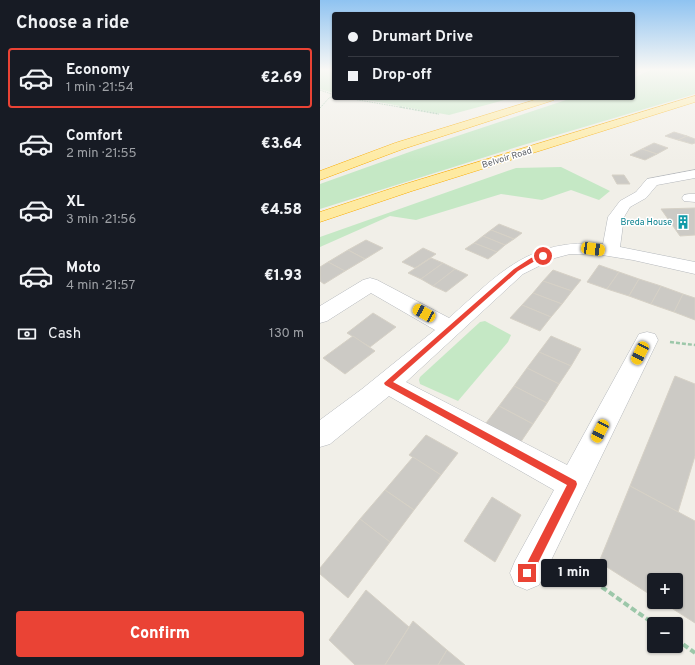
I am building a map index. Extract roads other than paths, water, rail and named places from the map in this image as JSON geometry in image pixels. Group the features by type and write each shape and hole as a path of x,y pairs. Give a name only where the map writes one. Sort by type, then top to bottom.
{"highway":[{"path":"320,176 407,143 544,100"},
{"name":"Belvoir Road","path":"320,217 407,188 692,100"}],"street":[{"path":"610,252 616,217 620,208 624,204 641,195 652,182 695,174"},
{"path":"320,435 340,421 387,383 516,270 533,259 570,249 593,249 695,268"},
{"path":"320,316 370,284 450,328"},
{"path":"527,573 647,340"},
{"path":"387,383 573,484"}],"place":[{"name":"Breda House","path":"683,222"}]}
